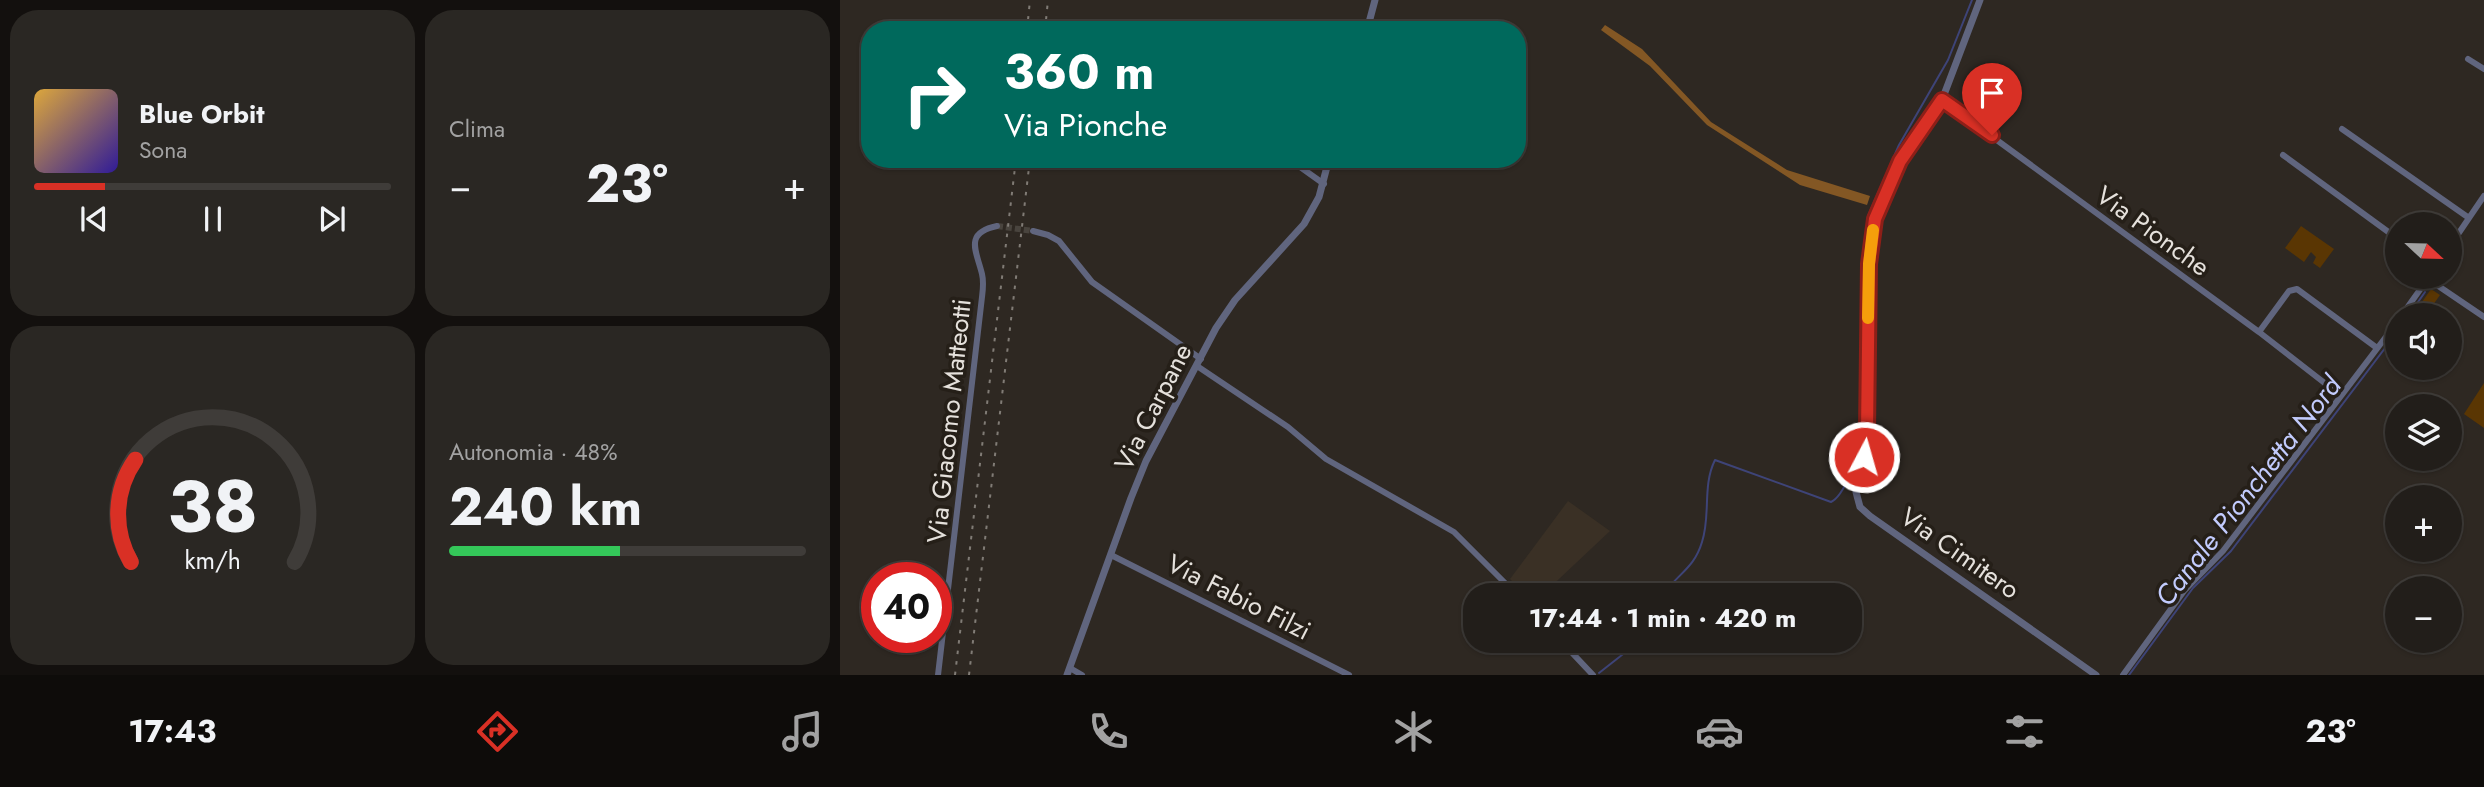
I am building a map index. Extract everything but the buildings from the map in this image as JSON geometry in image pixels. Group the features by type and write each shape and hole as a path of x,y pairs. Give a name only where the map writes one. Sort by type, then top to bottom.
{"street":[{"path":"1369,21 1375,0"},
{"name":"Via Cimitero","path":"1980,0 1942,100 1900,161 1875,219 1869,264 1867,432 1857,486 1857,502 1870,516 2096,675"},
{"path":"2468,59 2484,69"},
{"name":"Via Pionche","path":"1942,100 2259,332 2340,395"},
{"path":"2342,129 2469,218"},
{"path":"2283,155 2385,230"},
{"path":"1302,168 1324,184"},
{"name":"Via Carpane","path":"1068,672 1141,472 1216,328 1235,300 1304,224 1320,198 1327,168"},
{"path":"2462,228 2484,196"},
{"name":"Via Giacomo Matteotti","path":"938,675 982,297 983,279 974,248 977,236 997,226"},
{"path":"1033,231 1059,241 1092,282 1326,459 1454,532 1505,583"},
{"path":"2259,332 2289,291 2297,289 2378,348"},
{"path":"2445,289 2484,317"},
{"path":"2123,675 2184,591 2223,551 2385,339"},
{"name":"Via Fabio Filzi","path":"1111,555 1349,675"},
{"path":"1572,653 1593,675"},
{"path":"1068,672 1082,675"}],"shaded area":[{"path":"1605,25 1642,49 1711,122 1787,170 1870,196 1867,205 1800,185 1707,125 1650,66 1601,30"},
{"path":"2301,226 2334,249 2320,268 2313,263 2316,257 2311,252 2304,262 2285,248"},
{"path":"2431,289 2440,295 2434,303 2421,303"},
{"path":"2484,383 2484,428 2464,414"},
{"path":"1568,501 1610,531 1555,583 1514,583 1510,579"}],"waterway":[{"path":"1673,583 1699,551 1705,532 1709,480 1715,460 1831,502 1845,485 1860,443 1863,255 1868,216 1899,145 1948,60 1972,0"},
{"name":"Canale Pionchetta Nord","path":"2417,303 2425,292"},
{"name":"Canale Pionchetta Nord","path":"2129,675 2193,588 2231,551 2385,348"},
{"path":"1599,673 1624,653"}],"tunnel":[{"path":"997,226 1033,231"}],"railway":[{"path":"1028,21 1030,0"},
{"path":"1046,21 1048,0"},
{"path":"955,675 1015,168"},
{"path":"969,675 1029,168"}],"slow traffic":[{"path":"1868,318 1873,230"}],"route":[{"path":"1864,457 1867,442 1869,264 1877,211 1900,161 1942,100 1992,135"}]}
